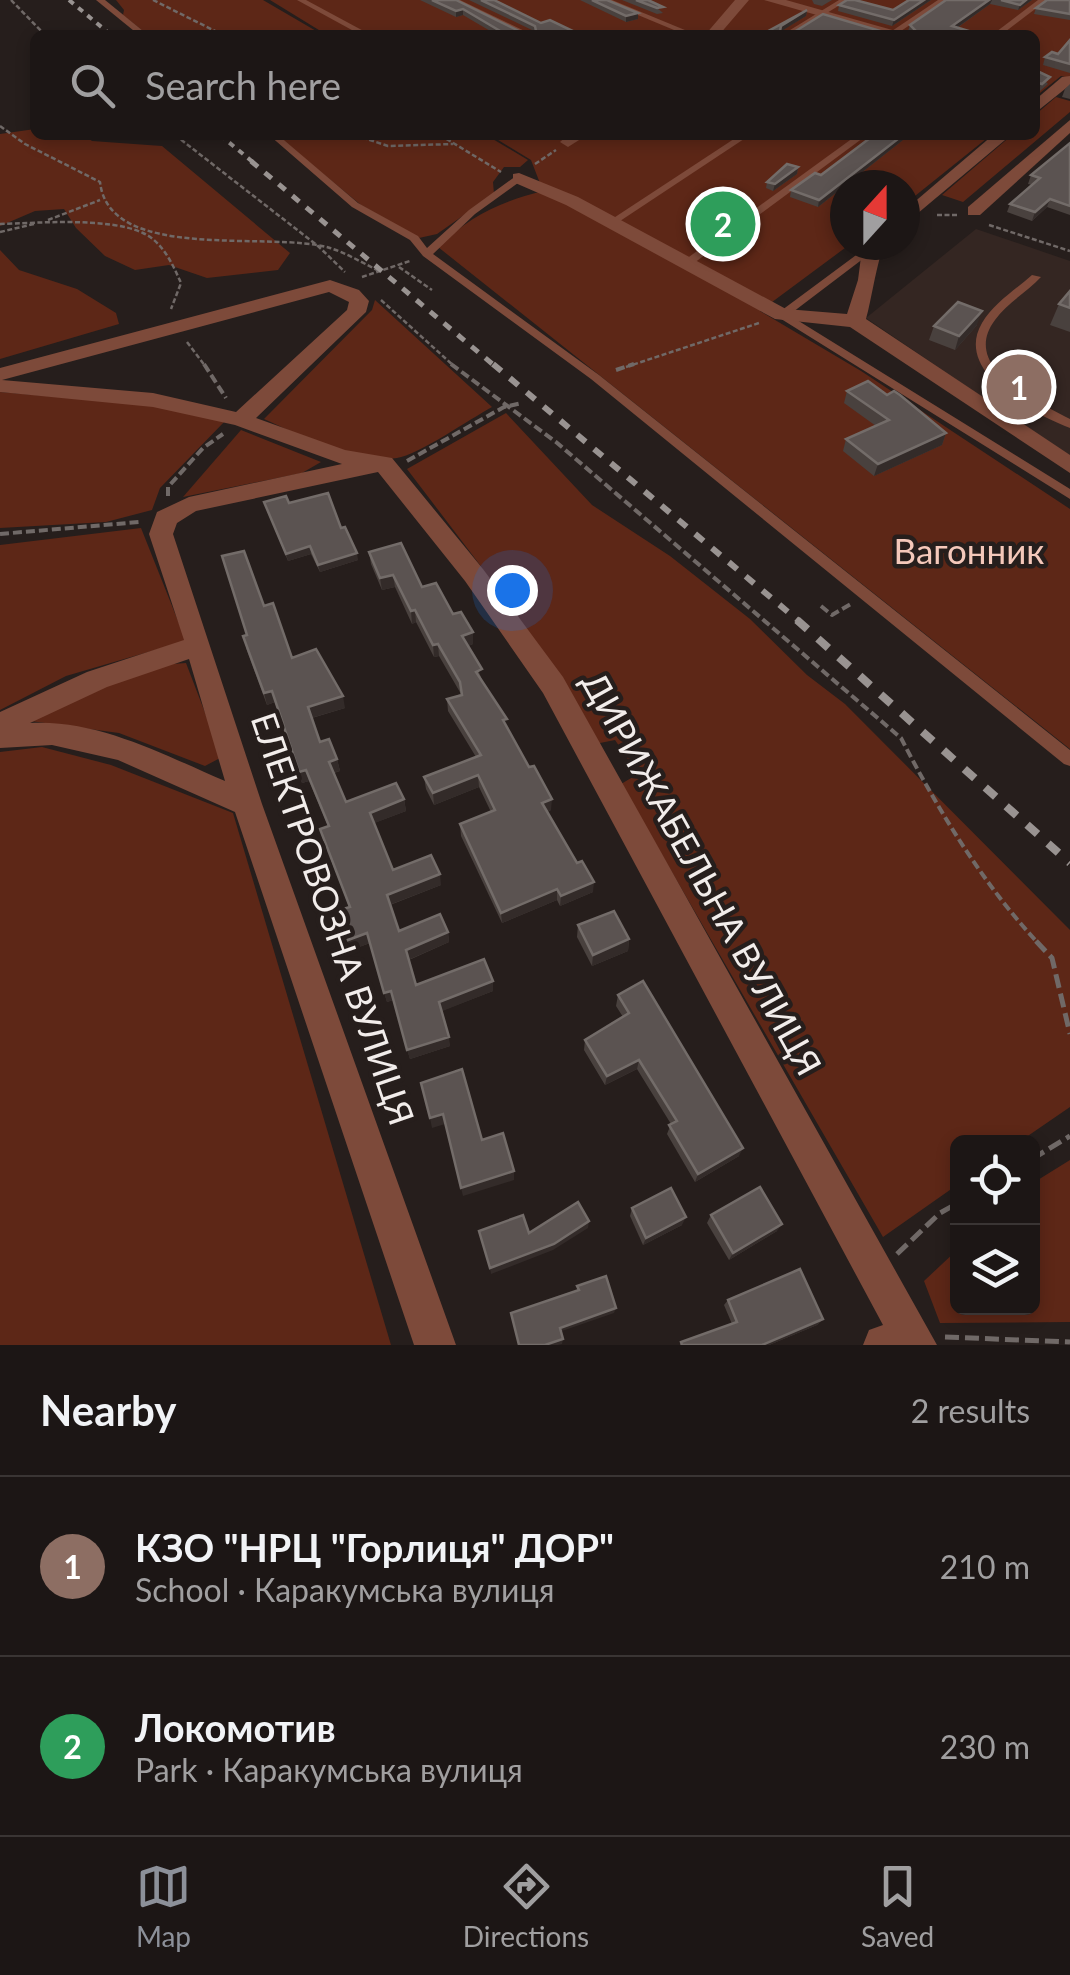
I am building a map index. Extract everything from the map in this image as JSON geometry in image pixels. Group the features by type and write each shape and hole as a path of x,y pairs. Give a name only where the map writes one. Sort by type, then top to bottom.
{"street":[{"path":"716,30 742,0"},
{"path":"772,0 882,30"},
{"path":"1040,103 1063,79"},
{"path":"976,214 1070,126"},
{"path":"920,206 997,140"},
{"path":"519,178 782,316 855,322 1070,466"},
{"path":"855,322 872,260"},
{"path":"0,374 330,286 352,294 359,301 356,312 241,420"},
{"path":"0,386 153,400 241,420 341,457 384,464"},
{"path":"166,518 189,505 384,464"},
{"name":"ДИРИЖАБЕЛЬНА ВУЛИЦЯ","path":"384,464 474,575 552,685 876,1275 903,1342"},
{"name":"ЕЛЕКТРОВОЗНА ВУЛИЦЯ","path":"166,518 161,534 200,646 247,804 435,1345"},
{"path":"0,725 112,671 200,646"},
{"path":"0,736 52,732 123,750 247,804"}],"lane":[{"path":"100,0 138,30"},
{"path":"301,0 358,30"},
{"path":"454,0 519,30"},
{"path":"606,0 681,30"},
{"path":"794,30 844,0"},
{"path":"902,30 943,0"},
{"path":"1003,30 1043,0"},
{"path":"279,140 355,204 414,238 427,254 596,377 1070,759"},
{"path":"611,223 738,140"},
{"path":"686,264 855,140"},
{"path":"427,254 448,231 519,178"},
{"path":"857,260 782,316 1070,495"},
{"path":"1036,277 986,324 978,343 985,366 1006,386 1070,424"}],"path":[{"path":"11,0 40,30"},
{"path":"153,0 213,30"},
{"path":"0,126 28,150 74,166 100,182 101,200 115,216 169,256 181,283 170,310 188,324 186,345 221,385 241,420 203,448 168,488 166,518 110,527 0,534"},
{"path":"181,140 318,246 353,280 427,254"},
{"path":"371,140 388,146 453,144"},
{"path":"447,140 490,168 519,178 564,140"},
{"path":"0,232 45,221 101,200"},
{"path":"924,217 976,214 981,222 1070,251"},
{"path":"0,224 45,221 318,246 353,256 379,271"},
{"path":"397,265 432,290"},
{"path":"381,300 450,363 556,442 901,738 926,786 1011,914 1052,958 1070,1034"},
{"path":"596,377 782,316"},
{"path":"384,464 398,466 508,406 522,403"},
{"path":"821,606 832,615"},
{"path":"1040,1154 1070,1136"},
{"path":"876,1275 950,1207"},
{"path":"903,1342 1070,1342"}],"shaded area":[{"path":"976,229 1070,261 1070,457 866,318"}],"green space":[{"path":"116,0 263,0 314,30 142,30 123,15 124,10"},
{"path":"270,0 1070,0 1070,78 1061,76 1040,93 1040,30 319,30"},
{"path":"1056,97 1070,101 1070,112 1040,137 1040,111"},
{"path":"30,130 30,140 162,146 290,253 278,270 207,278 169,265 135,270 105,256 76,228 64,209 35,211 0,226 0,134"},
{"path":"282,140 494,140 528,160 520,167 504,167 493,182 494,194 437,234 419,238 361,205"},
{"name":"Вагонник","path":"498,140 985,140 920,192 920,170 830,170 830,259 760,311 861,371 1070,509 1070,749 438,247 486,212 543,191 531,160"},
{"path":"1006,140 1037,140 963,202 942,195"},
{"path":"0,250 19,270 77,289 116,313 119,324 0,359"},
{"path":"375,300 492,407 418,450 381,459 329,447 264,419 372,310"},
{"path":"0,392 152,405 225,421 160,488 152,510 106,522 0,528"},
{"path":"506,413 592,505 670,556 750,619 807,675 845,704 1070,930 1070,1107 1029,1135 950,1135 950,1190 883,1237 621,784 638,774 615,740 595,744 480,565 407,469"},
{"path":"241,430 321,462 302,473 183,497"},
{"path":"141,528 186,641 66,676 0,710 0,545"},
{"path":"186,663 222,757 205,766 119,733 23,720 159,665"},
{"path":"42,747 111,765 233,813 391,1345 0,1345 0,752"},
{"path":"1070,1160 1070,1322 940,1323 924,1281 950,1257 950,1315 1040,1315 1040,1179"}],"building":[{"path":"432,0 456,0 517,30 499,30 463,9 456,11"},
{"path":"481,0 494,0 541,23 550,20 571,30 536,30 535,26"},
{"path":"592,0 607,0 638,13 626,16"},
{"path":"636,0 648,0 663,7 657,8"},
{"path":"847,0 893,10 909,0 924,0 894,20 839,5"},
{"path":"946,0 989,0 952,26 965,30 915,30 910,25"},
{"path":"1047,0 1070,0 1070,14 1036,8"},
{"path":"823,14 877,30 797,30"},
{"path":"1070,40 1070,64 1045,57 1052,52 1058,54"},
{"path":"1040,72 1050,77 1040,83"},
{"path":"867,140 897,140 858,170 830,170 830,191 819,200 791,190 815,173 821,175"},
{"path":"1070,143 1070,206 1050,199 1035,212 1010,204 1040,178 1031,175"},
{"path":"787,164 798,167 775,184 767,182"},
{"path":"1070,291 1070,308 1059,304"},
{"path":"958,302 982,311 959,336 934,326"},
{"path":"868,381 887,395 894,391 946,433 878,464 846,439 889,420 847,391"},
{"path":"328,493 341,528 345,527 357,553 318,565 310,546 286,554 264,502 286,496 289,503"},
{"path":"401,543 422,587 436,583 453,614 461,612 473,632 462,636 482,669 476,672 507,719 503,720 529,767 534,766 552,799 542,803 577,863 582,861 594,882 561,896 557,889 501,913 460,824 495,810 478,775 433,793 424,777 481,755 447,699 462,695 460,682 438,644 433,645 415,610 411,611 393,575 380,578 369,552"},
{"path":"244,551 264,606 273,603 292,658 316,649 343,696 308,707 320,742 329,739 337,759 329,762 346,802 396,783 404,799 370,813 393,870 431,855 440,874 387,895 399,931 440,914 448,932 406,950 416,985 484,959 493,981 439,1002 449,1037 407,1050 391,991 384,993 367,933 348,940 339,910 350,907 320,829 329,826 306,770 299,772 272,691 264,693 243,636 247,635 222,556"},
{"path":"614,911 629,939 593,955 578,925"},
{"path":"643,981 743,1148 698,1174 669,1125 677,1121 639,1060 607,1076 585,1040 629,1013 618,995"},
{"path":"462,1069 482,1140 503,1133 514,1171 461,1188 443,1114 430,1118 421,1083"},
{"path":"760,1187 782,1224 733,1253 711,1215"},
{"path":"671,1188 686,1217 646,1238 632,1208"},
{"path":"578,1202 589,1221 554,1244 490,1268 479,1231 523,1215 529,1233"},
{"path":"800,1269 823,1319 762,1345 682,1345 681,1342 737,1322 728,1300"},
{"path":"606,1276 616,1308 560,1328 563,1339 545,1345 519,1345 511,1313 579,1290 577,1286"}],"railway":[{"path":"69,0 105,30"},
{"path":"226,140 254,163"},
{"path":"251,161 496,367"},
{"path":"493,364 800,622"},
{"path":"797,620 1070,863"}],"place":[{"name":"Локомотив","path":"723,224"},
{"name":"КЗО \"НРЦ \"Горлиця\" ДОР\"","path":"1019,387"}]}
